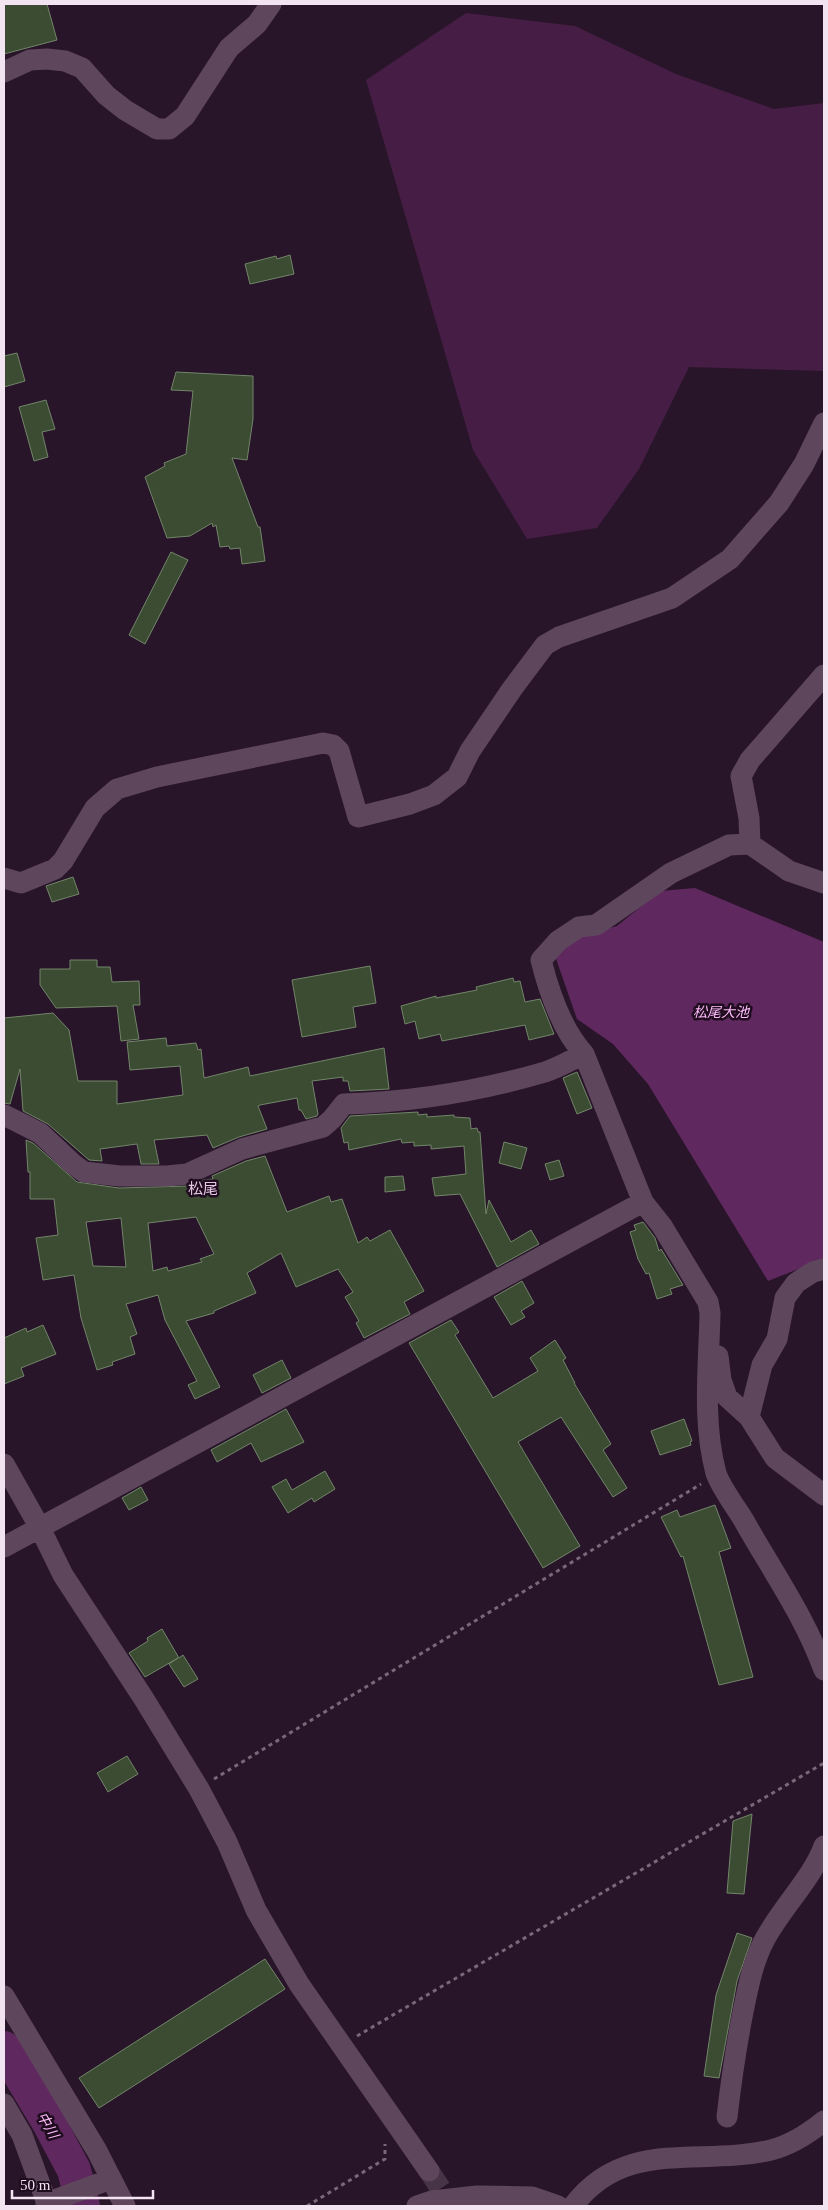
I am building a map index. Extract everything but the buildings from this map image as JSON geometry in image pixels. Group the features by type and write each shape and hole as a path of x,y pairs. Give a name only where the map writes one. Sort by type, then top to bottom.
{"street":[{"path":"4,72 30,60 47,58 65,61 82,68 106,95 125,110 157,129 169,129 186,116 229,48 257,24 272,4"},
{"path":"4,878 21,883 55,870 63,861 95,808 117,790 157,777 323,743 333,745 339,751 358,817 410,804 434,795 457,777 470,751 545,645 560,637 672,598 730,559 779,503 804,464 824,423"},
{"path":"750,844 749,818 741,776 750,760 824,675"},
{"path":"824,884 789,871 750,844 729,845 671,873 596,925 579,927 558,941 541,960 573,1042 584,1054 643,1202 662,1226 708,1302 710,1322 708,1408 710,1438 716,1474 794,1602 807,1627 824,1670"},
{"path":"4,1115 18,1120 40,1133 84,1172 120,1176 187,1174 242,1150 316,1130 332,1120 344,1104 395,1102 483,1087 547,1071 584,1054"},
{"path":"4,1547 643,1202"},
{"path":"750,1417 762,1365 777,1340 785,1298 796,1283 814,1272 824,1269"},
{"path":"710,1322 714,1330 721,1380 727,1397 750,1417 775,1458 824,1495"},
{"path":"4,1464 40,1528 63,1575 144,1699 199,1788 227,1842 256,1910 299,1984 429,2171"},
{"path":"727,2117 735,2052 749,1980 756,1960 764,1939 803,1882 824,1846"},
{"path":"4,1996 97,2151 124,2206"},
{"path":"4,2104 22,2135 47,2205 111,2180"},
{"path":"573,2206 585,2191 605,2175 645,2160 742,2154 772,2150 802,2138 824,2121"},
{"path":"417,2206 432,2201 477,2196 532,2197 558,2206"}],"path":[{"path":"199,1788 716,1474"},
{"path":"342,2044 824,1763"},
{"path":"307,2206 385,2160 384,2141"}],"shaded area":[{"path":"466,13 575,26 676,74 774,109 824,103 824,371 689,367 639,469 597,528 527,539 473,450 366,80"}],"water":[{"name":"松尾大池","path":"695,888 824,942 824,1259 768,1281 648,1084 613,1044 577,1019 554,953 569,940 617,926 660,891"}],"waterway":[{"name":"中川","path":"4,2048 49,2123 74,2170 83,2206"}],"tunnel":[{"path":"429,2171 452,2206"}],"district":[{"name":"松尾","path":"203,1189"}]}
